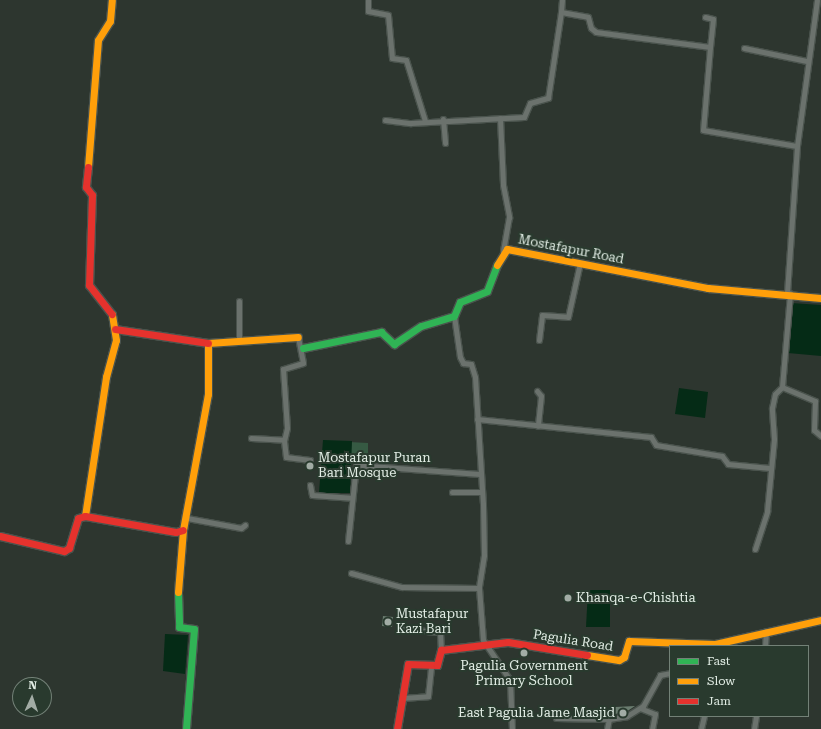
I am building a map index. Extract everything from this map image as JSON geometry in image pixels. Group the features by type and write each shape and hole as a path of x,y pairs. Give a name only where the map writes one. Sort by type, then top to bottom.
{"street":[{"path":"85,516 115,329 115,318 89,285 92,195 86,187 98,40 110,21 112,0"},
{"path":"368,0 368,11 387,13 392,58 406,60 426,121"},
{"path":"385,120 411,123 444,119 524,117 530,103 548,98 562,0"},
{"path":"755,549 766,518 770,468 772,408 775,394 782,387 797,146 807,62 817,0"},
{"path":"561,12 588,17 591,28 596,32 710,47"},
{"path":"706,16 713,19 703,130 797,146"},
{"path":"744,48 807,62"},
{"path":"500,118 503,185 509,217 503,251"},
{"path":"444,119 445,143"},
{"name":"Mostafapur Road","path":"454,316 460,302 487,291 503,251 580,263 708,288 789,293 821,298"},
{"path":"539,340 542,315 568,316 580,263"},
{"path":"239,301 239,339"},
{"path":"303,348 381,332 394,344 421,326 454,316 460,357 463,363 471,364 475,377 484,550 479,588 486,646 510,680 512,729"},
{"path":"115,329 208,343 239,339 298,337 303,348 303,363 283,369 287,428 284,440 286,457 310,460 310,466"},
{"path":"186,729 194,629 179,627 177,610 183,530 187,518 208,394 208,343"},
{"path":"782,387 815,400 814,430 821,436"},
{"path":"537,391 541,396 538,426"},
{"path":"477,419 651,437 656,445 722,456 728,464 770,468"},
{"path":"251,438 284,440"},
{"path":"348,541 351,498 356,465 480,474"},
{"path":"310,485 312,495 351,498"},
{"path":"452,492 482,492"},
{"path":"0,536 64,551 69,548 78,518 85,516 176,532 183,530"},
{"path":"187,518 241,528 246,525"},
{"path":"351,573 402,587 479,588"},
{"name":"Pagulia Road","path":"486,646 508,642 619,660 624,658 629,641 714,645 766,630 821,620"},
{"path":"397,729 408,664 437,665 441,650 440,632 404,629"},
{"path":"765,645 766,630"},
{"path":"441,650 486,646"},
{"path":"402,698 428,696 431,665"},
{"path":"556,718 609,720 627,716 640,708 660,675 669,673"},
{"path":"640,708 655,714 652,729"},
{"path":"701,729 704,717"},
{"path":"754,729 756,717"},
{"path":"607,729 609,720"}],"shaded area":[{"path":"791,303 821,305 821,356 788,353"},
{"path":"679,388 708,392 705,418 675,414"},
{"path":"323,440 352,441 350,493 319,493"},
{"path":"349,442 368,443 368,462 347,461"},
{"path":"588,590 610,590 610,627 586,627"},
{"path":"165,634 188,635 185,674 163,671"}],"building":[{"name":"Mustafapur Kazi Bari","path":"383,616 393,617 392,627 382,626"},
{"path":"635,706 626,712 615,714 615,707"}],"traffic: fast":[{"path":"303,348 381,332 394,344 421,326 454,316 460,302 487,291 497,265"},
{"path":"178,592 179,627 194,629 186,729"}],"traffic: slow":[{"path":"88,167 98,40 110,21 112,0"},
{"path":"497,265 507,249 708,288 821,298"},
{"path":"85,516 106,377 116,340 112,314"},
{"path":"208,343 298,337"},
{"path":"178,592 183,530 208,394 208,343"},
{"path":"587,655 619,660 624,657 629,641 715,644 821,620"}],"traffic: jam":[{"path":"88,167 86,187 92,195 89,285 112,314"},
{"path":"115,329 208,343"},
{"path":"0,536 64,551 69,548 78,518 85,516 176,532 183,530"},
{"path":"397,729 408,664 437,665 441,650 508,642 587,655"}],"place":[{"name":"Mostafapur Puran Bari Mosque","path":"310,466"},
{"name":"Khanqa-e-Chishtia","path":"568,598"},
{"name":"Mustafapur Kazi Bari","path":"388,622"},
{"name":"Pagulia Government Primary School","path":"524,653"},
{"name":"East Pagulia Jame Masjid","path":"623,713"}]}
